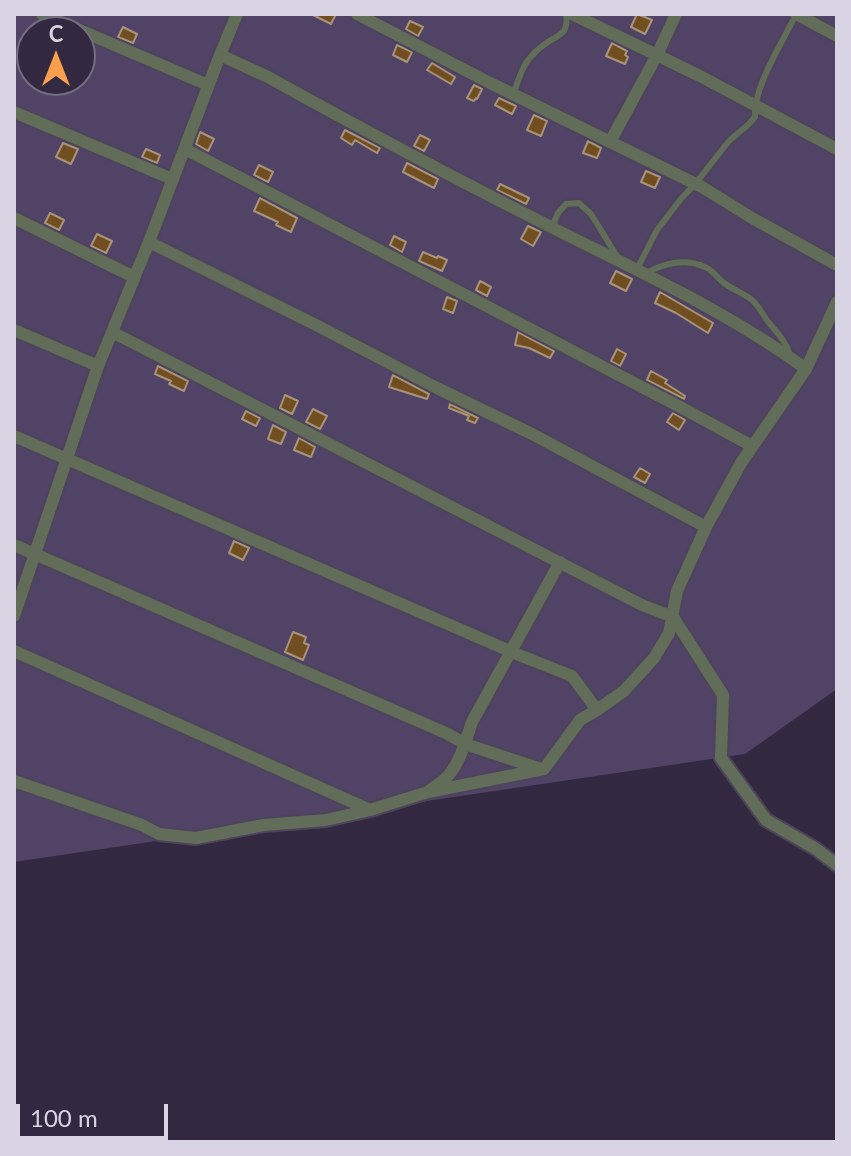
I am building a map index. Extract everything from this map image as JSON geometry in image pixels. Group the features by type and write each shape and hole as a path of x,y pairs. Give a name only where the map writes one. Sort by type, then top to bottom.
{"street":[{"path":"42,14 208,85"},
{"path":"14,616 98,366 237,14"},
{"path":"357,14 695,184 837,265"},
{"path":"572,14 837,149"},
{"path":"610,142 676,14"},
{"path":"796,14 837,36"},
{"path":"220,55 268,77 641,272 763,338 806,369"},
{"path":"14,112 172,179"},
{"path":"185,149 752,446"},
{"path":"14,218 134,277"},
{"path":"149,242 532,434 706,527"},
{"path":"14,781 142,825 159,834 196,838 264,825 326,820 428,792 544,769 580,720 624,691 654,658 669,633 677,591 706,527 752,446 806,369 837,302"},
{"path":"14,330 98,366"},
{"path":"112,332 642,605 673,617 723,695 721,758 766,820 837,865"},
{"path":"14,436 572,676 597,710"},
{"path":"14,545 437,728 465,744 544,769"},
{"path":"428,792 448,777 472,722 560,562"},
{"path":"14,651 370,810"}],"lane":[{"path":"513,95 525,65 563,31 567,23 566,14"},
{"path":"641,272 657,230 729,141 755,117 754,105 763,82 796,14"},
{"path":"552,227 566,204 579,203 591,214 620,261"},
{"path":"641,272 677,262 704,266 722,282 758,305 781,335 792,358"}],"shaded area":[{"path":"14,14 837,14 837,689 745,754 14,862"}],"building":[{"path":"311,14 336,14 331,24"},
{"path":"637,14 652,20 645,34 631,27"},
{"path":"410,21 423,27 418,36 406,29"},
{"path":"123,27 137,34 133,43 118,37"},
{"path":"612,43 627,51 625,64 606,56"},
{"path":"397,45 412,52 407,62 393,55"},
{"path":"432,63 455,77 451,84 427,70"},
{"path":"474,85 482,89 474,101 467,98"},
{"path":"499,98 516,106 512,114 495,105"},
{"path":"534,115 547,121 541,136 527,130"},
{"path":"345,130 380,148 377,153 355,140 352,145 341,138"},
{"path":"200,132 214,139 208,151 196,144"},
{"path":"420,135 430,140 424,151 414,146"},
{"path":"588,141 601,148 597,158 583,153"},
{"path":"63,143 78,149 71,164 56,157"},
{"path":"146,149 160,155 157,163 142,157"},
{"path":"407,163 438,179 434,188 403,172"},
{"path":"259,165 273,172 268,182 254,175"},
{"path":"646,171 660,177 655,188 641,182"},
{"path":"500,184 529,198 526,204 497,190"},
{"path":"260,198 297,218 291,232 254,211"},
{"path":"50,213 64,220 59,230 45,223"},
{"path":"528,226 541,232 533,246 521,239"},
{"path":"97,234 112,241 106,253 91,246"},
{"path":"394,236 406,242 402,252 390,245"},
{"path":"423,252 447,260 442,271 419,261"},
{"path":"616,271 632,279 626,291 610,283"},
{"path":"480,281 491,287 487,296 476,290"},
{"path":"660,292 713,323 708,333 655,303"},
{"path":"447,297 457,301 453,313 443,309"},
{"path":"518,332 554,351 550,358 515,345"},
{"path":"617,349 626,354 620,366 611,361"},
{"path":"158,366 188,381 184,391 155,374"},
{"path":"651,371 667,380 665,383 685,396 684,399 647,380"},
{"path":"393,375 429,394 427,399 389,387"},
{"path":"285,395 298,401 292,414 280,408"},
{"path":"450,404 478,418 475,423 467,420 469,416 449,408"},
{"path":"313,409 327,416 320,429 306,422"},
{"path":"246,411 260,418 256,426 242,419"},
{"path":"673,413 685,420 679,430 667,422"},
{"path":"273,425 286,432 281,444 268,439"},
{"path":"299,438 315,447 311,457 294,450"},
{"path":"640,468 650,474 645,483 634,477"},
{"path":"234,541 249,548 243,560 229,553"},
{"path":"293,632 306,637 304,643 309,645 303,660 285,652"}]}
